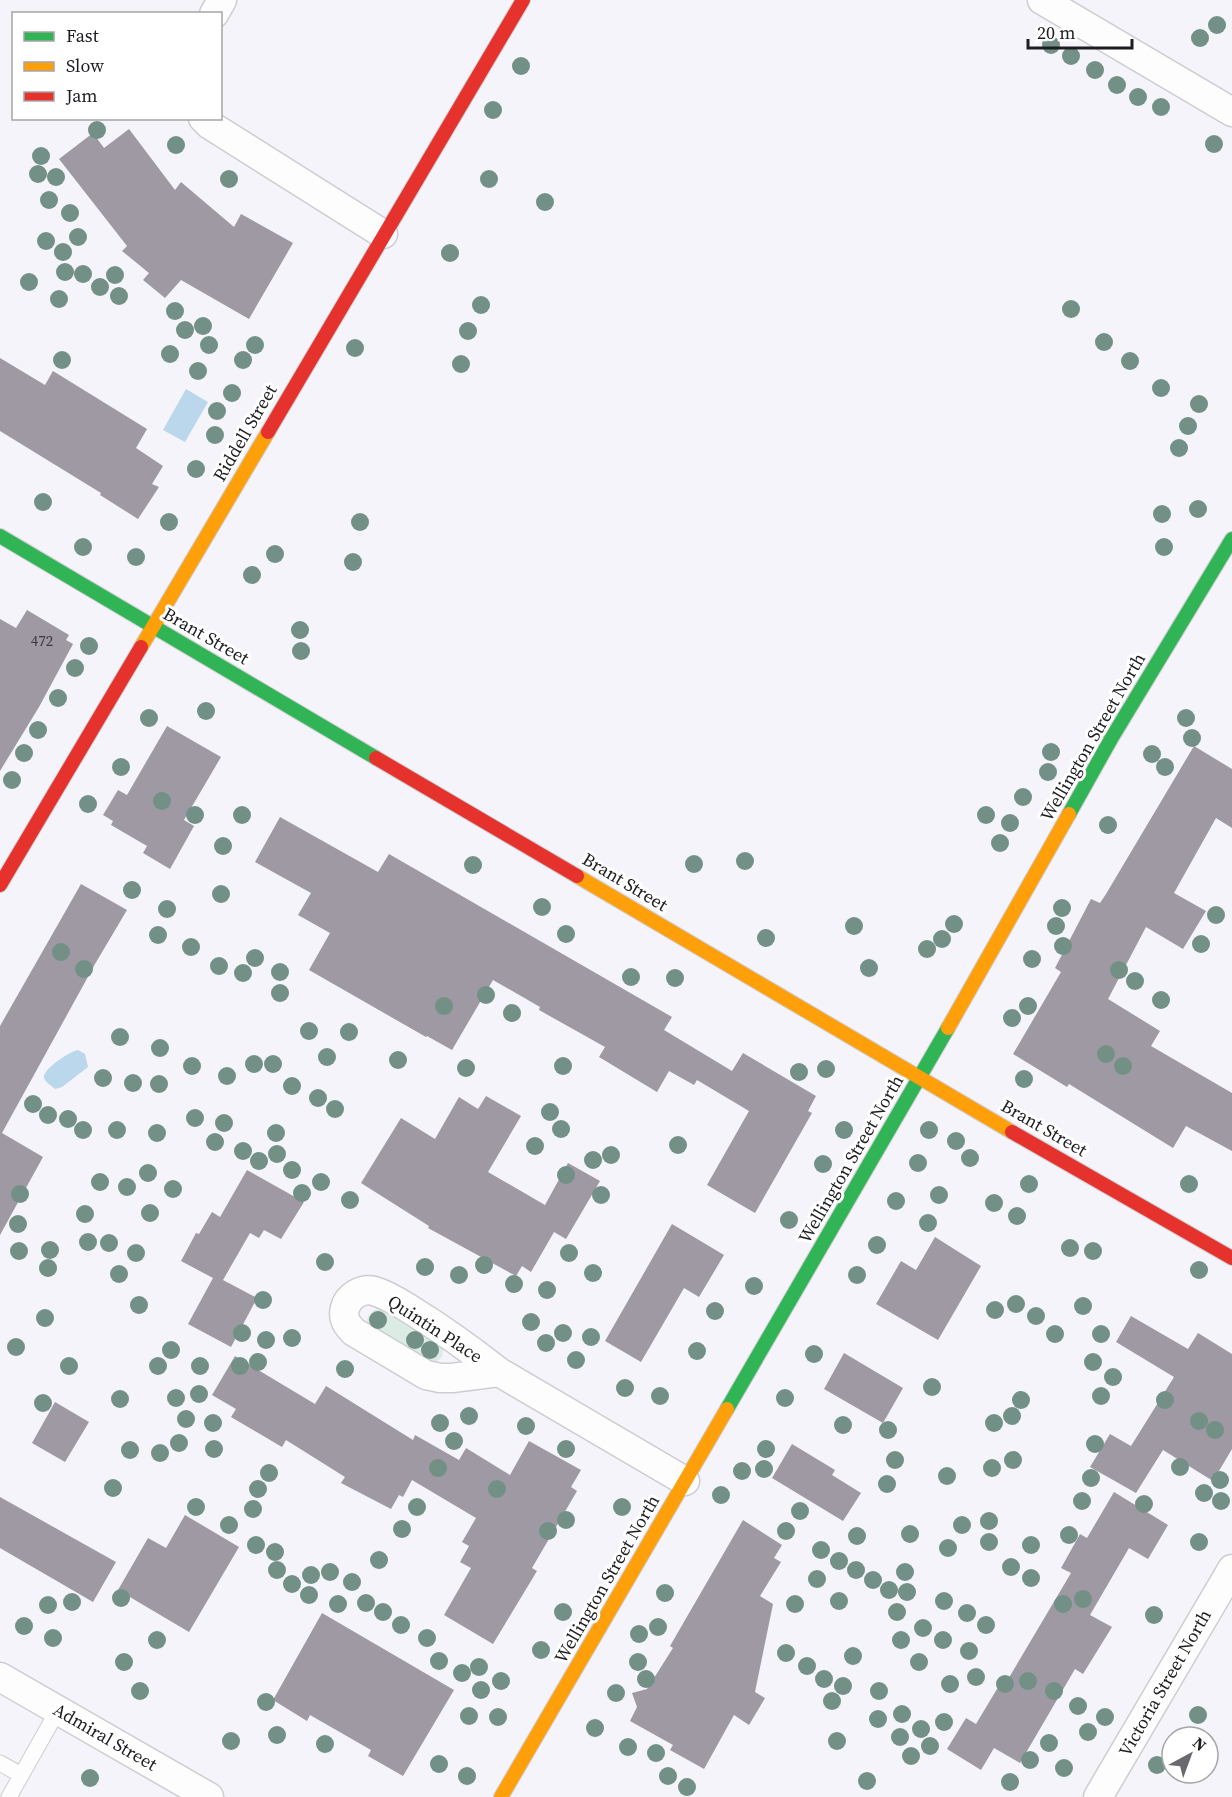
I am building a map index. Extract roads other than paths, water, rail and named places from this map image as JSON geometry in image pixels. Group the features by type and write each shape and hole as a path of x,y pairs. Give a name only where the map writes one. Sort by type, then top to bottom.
{"street":[{"name":"Riddell Street","path":"0,885 523,0"},
{"path":"1042,0 1232,112"},
{"path":"205,120 383,234"},
{"name":"Brant Street","path":"4,539 920,1078 1232,1258"},
{"name":"Wellington Street North","path":"501,1797 920,1078 1111,739 1232,539"},
{"name":"Quintin Place","path":"499,1372 452,1378 426,1375 354,1332 347,1326 344,1318 345,1309 353,1296 364,1290 385,1295 436,1325 499,1372 685,1481"},
{"name":"Victoria Street North","path":"1098,1797 1232,1569"},
{"name":"Admiral Street","path":"0,1677 209,1797"}],"lane":[{"path":"0,556 4,539"},
{"path":"9,1797 58,1710"},
{"path":"0,1763 21,1775"}],"water":[{"path":"186,389 208,402 185,442 163,430"},
{"path":"78,1050 85,1054 88,1067 62,1087 55,1089 44,1078 47,1070"}]}
